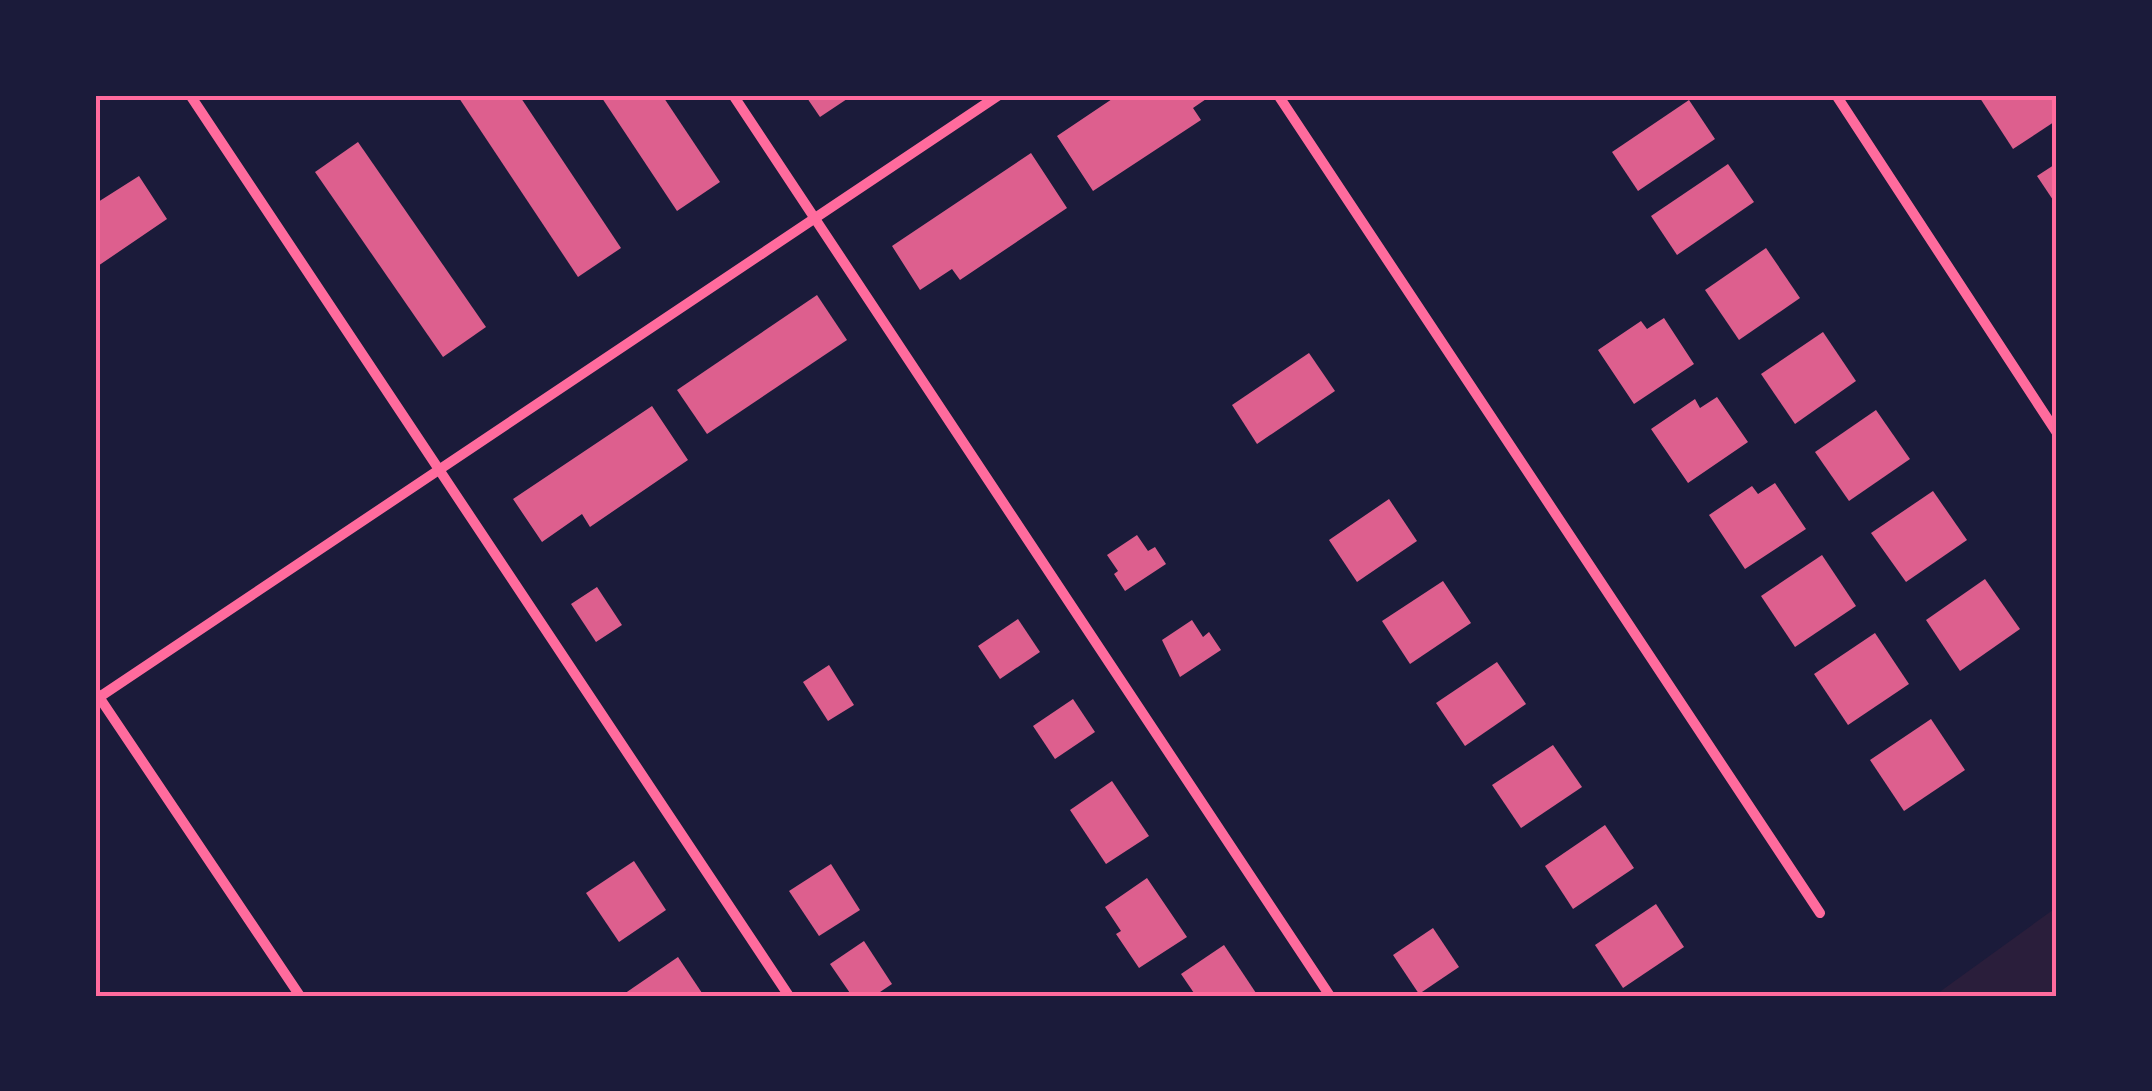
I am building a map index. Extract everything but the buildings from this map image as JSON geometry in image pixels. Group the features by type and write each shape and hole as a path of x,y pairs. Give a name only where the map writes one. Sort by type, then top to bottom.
{"street":[{"path":"190,95 789,996"},
{"path":"733,95 1330,996"},
{"path":"300,996 96,696 1000,95"},
{"path":"1278,95 1820,913"},
{"path":"1836,95 2057,434"}],"shaded area":[{"path":"2057,907 2057,996 1934,996"}]}
